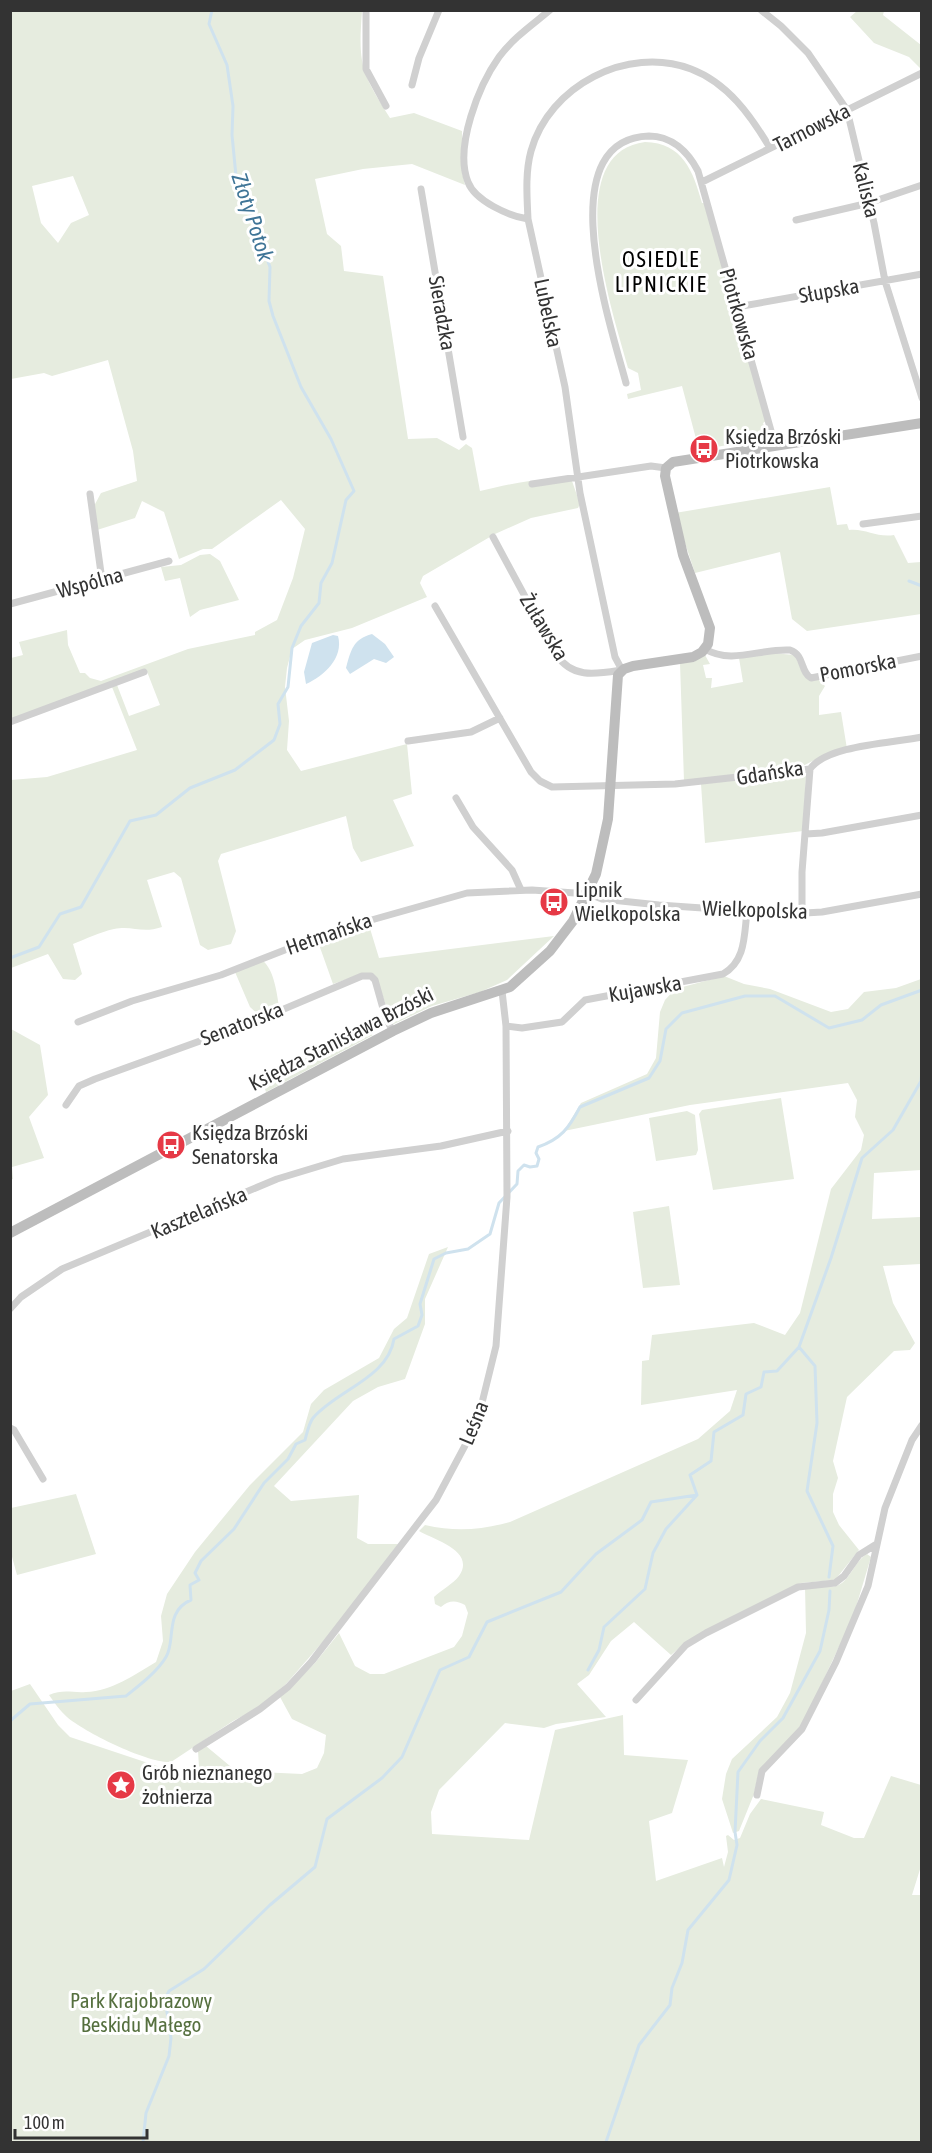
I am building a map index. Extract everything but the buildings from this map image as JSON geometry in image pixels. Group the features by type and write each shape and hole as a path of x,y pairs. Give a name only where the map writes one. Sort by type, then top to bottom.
{"street":[{"path":"366,10 366,69 386,106"},
{"path":"412,85 419,58 440,10"},
{"path":"528,219 502,211 474,191 468,183 465,154 478,95 501,54 550,10"},
{"name":"Kaliska","path":"761,10 808,53 847,110 885,281 921,398"},
{"name":"Lubelska","path":"579,477 565,387 528,219 528,171 537,134 556,104 567,93 591,78 610,70 661,63 692,69 732,96 747,112 770,148"},
{"name":"Tarnowska","path":"702,182 921,73"},
{"name":"Piotrkowska","path":"626,383 594,254 592,229 600,167 616,147 628,140 654,136 666,139 686,152 702,182 775,445"},
{"path":"796,220 869,203 921,185"},
{"name":"Sieradzka","path":"421,189 463,437"},
{"name":"Słupska","path":"737,307 921,274"},
{"path":"579,477 615,657 622,670 633,666 693,657 705,648 710,639 710,628 676,531 665,476 666,468 673,462 921,423"},
{"path":"532,484 651,466 666,468"},
{"path":"90,495 102,580"},
{"path":"863,524 921,516"},
{"name":"Żuławska","path":"493,537 556,654 565,666 588,674 622,670"},
{"name":"Wspólna","path":"10,604 169,561"},
{"path":"408,741 471,732 500,718 435,606"},
{"name":"Pomorska","path":"705,648 718,656 729,657 790,650 800,656 805,673 811,678 921,656"},
{"name":"Księdza Stanisława Brzóski","path":"10,1233 393,1031 431,1013 502,991 521,978 550,951 573,921 589,894 602,853 612,786 617,678 622,670"},
{"path":"10,722 144,672"},
{"name":"Gdańska","path":"500,718 531,772 540,782 552,787 720,780 810,769 817,761 835,753 921,737"},
{"path":"802,914 801,872 810,769"},
{"path":"456,798 473,827 512,870 521,890"},
{"path":"806,834 921,815"},
{"name":"Hetmańska","path":"78,1022 132,1001 221,975 294,945 411,907 467,893 521,890 589,894"},
{"name":"Wielkopolska","path":"589,894 602,899 747,912 802,914 921,894"},
{"name":"Kujawska","path":"506,1026 522,1028 562,1022 585,1000 723,974 736,964 741,955 747,912"},
{"name":"Senatorska","path":"66,1105 72,1092 87,1082 258,1020 362,976 371,976 375,980 386,1019 393,1031"},
{"name":"Leśna","path":"196,1749 260,1709 288,1687 304,1669 344,1622 383,1567 422,1520 451,1476 477,1423 493,1366 500,1322 508,1131 506,1026 502,991"},
{"name":"Kasztelańska","path":"10,1309 21,1297 62,1269 277,1179 343,1159 441,1146 508,1131"},
{"path":"758,1795 762,1771 802,1729 836,1662 868,1586 875,1545 885,1508 912,1440 921,1425"},
{"path":"10,1428 14,1430 43,1479"},
{"path":"636,1700 686,1645 798,1587 834,1583 844,1576 859,1555 875,1545"}],"green space":[{"path":"11,11 362,11 361,56 364,68 367,78 390,118 414,113 462,131 462,172 465,185 412,164 363,169 315,179 327,234 341,246 344,271 383,276 408,439 437,438 459,450 466,444 472,448 480,491 537,480 572,481 580,504 578,508 531,518 495,534 423,576 420,583 427,597 352,628 305,640 292,649 285,687 289,721 287,750 301,771 407,744 412,794 393,800 414,846 361,862 353,848 346,816 221,854 218,861 236,931 231,944 208,950 200,945 181,878 174,872 147,880 162,927 148,930 114,929 73,944 82,974 75,980 63,979 48,954 11,968 11,780 47,777 137,750 112,687 117,685 129,716 160,705 146,669 11,719 11,658 23,655 19,642 67,630 68,645 80,673 101,681 188,649 255,635 255,632 277,620 293,578 305,529 281,500 212,549 203,549 179,559 164,512 142,501 135,518 97,530 94,506 101,493 137,481 133,451 108,360 52,376 44,373 11,379","holes":["73,176 89,215 71,223 58,243 41,223 32,186"]},
{"path":"857,11 884,11 883,15 921,45 921,69 909,57 874,43 850,17"},
{"path":"645,142 669,147 677,153 695,180 702,203 704,203 766,421 763,423 766,433 762,439 699,450 682,386 628,399 627,394 641,390 638,373 628,368 604,277 599,240 598,205 604,175 619,153"},
{"path":"830,487 837,525 847,524 849,530 894,535 908,563 921,562 921,614 807,631 792,619 780,552 695,573 675,513"},
{"path":"210,554 220,561 239,600 200,610 190,617 180,578 165,581 161,567 181,565 200,555"},
{"path":"771,653 795,655 803,674 818,679 825,686 819,696 819,715 841,712 847,749 830,752 797,769 684,781 680,663 705,655 710,664 703,665 706,678 712,678 711,688 743,682 739,658"},
{"path":"803,773 806,776 803,831 705,843 701,784"},
{"path":"368,922 379,958 554,936 507,980 480,992 432,1006 392,1025 377,978 362,974 333,984 317,939"},
{"path":"263,961 272,976 279,1007 260,1016 250,1007 235,972"},
{"name":"Park Krajobrazowy Beskidu Małego","path":"724,976 744,984 770,989 831,1012 848,1009 864,992 896,988 921,979 921,1170 874,1173 872,1219 921,1217 921,1264 883,1266 893,1303 915,1343 910,1350 894,1351 847,1397 833,1461 838,1478 833,1494 833,1512 839,1525 859,1550 835,1580 801,1583 685,1643 671,1655 634,1622 611,1641 589,1675 577,1684 606,1717 556,1724 544,1728 505,1723 439,1790 431,1812 432,1834 529,1840 555,1730 623,1715 624,1755 688,1760 672,1813 649,1821 656,1881 722,1858 724,1867 728,1852 726,1836 734,1840 740,1838 750,1814 761,1799 824,1812 821,1825 854,1838 864,1838 891,1776 921,1785 921,1866 912,1895 922,1895 921,2142 11,2142 11,1691 30,1684 58,1725 70,1737 163,1768 194,1773 199,1767 198,1751 206,1746 236,1771 302,1774 317,1768 324,1753 326,1735 292,1719 280,1697 315,1663 339,1633 355,1666 370,1674 384,1674 454,1647 462,1636 468,1613 465,1605 453,1602 441,1607 435,1604 434,1597 459,1576 463,1567 462,1560 451,1548 419,1531 425,1525 447,1529 468,1529 510,1522 698,1439 730,1411 737,1390 641,1405 642,1361 649,1360 652,1335 754,1323 785,1335 800,1313 831,1189 861,1150 864,1135 855,1117 857,1100 848,1083 690,1105 564,1131 581,1103 647,1074 656,1058 660,1012 665,1000 675,989"},
{"path":"11,1029 40,1045 48,1095 29,1117 44,1158 12,1167 13,1179 11,1180"},
{"path":"366,1033 373,1035 266,1092 261,1077"},
{"path":"781,1098 794,1179 713,1190 699,1114 702,1110"},
{"path":"687,1111 695,1115 698,1150 696,1155 656,1161 649,1118"},
{"path":"669,1206 680,1285 643,1288 633,1212"},
{"path":"448,1247 425,1299 425,1324 405,1379 378,1387 353,1401 274,1486 291,1501 359,1495 357,1538 368,1544 398,1544 341,1621 286,1684 258,1708 233,1721 171,1762 133,1753 87,1731 67,1717 49,1695 59,1692 105,1689 156,1662 163,1641 161,1616 167,1594 195,1552 250,1485 303,1432 311,1404 324,1390 379,1358 394,1329 407,1318 429,1254"},
{"path":"76,1494 96,1554 17,1575 11,1553 11,1508"},
{"path":"867,1554 871,1557 853,1617 813,1702 800,1727 759,1771 754,1794 739,1831 733,1833 722,1799 726,1774 732,1759 777,1717 790,1693 806,1633 805,1586 829,1587 841,1584"}],"water":[{"path":"372,634 385,644 394,657 386,663 374,659 350,674 346,668 354,646 361,639"},
{"path":"333,635 338,636 339,644 335,659 326,671 306,684 304,672 312,643"}],"waterway":[{"name":"Złoty Potok","path":"10,958 39,947 60,914 81,907 130,821 156,815 190,788 235,770 274,740 280,724 278,704 288,687 292,648 301,626 319,603 321,583 332,563 346,500 354,491 331,439 301,387 273,316 269,301 270,267 236,176 232,135 233,106 227,65 209,24 212,10"},
{"path":"909,581 922,586"},
{"path":"10,1721 30,1704 126,1696 153,1673 169,1651 177,1611 191,1600 190,1585 199,1580 195,1573 201,1561 234,1529 264,1483 288,1459 296,1444 305,1440 313,1418 335,1399 372,1374 390,1352 394,1339 418,1326 422,1315 420,1304 434,1259 446,1253 468,1249 490,1234 499,1203 517,1184 518,1171 524,1165 537,1166 538,1147 564,1132 580,1107 649,1078 660,1061 666,1029 682,1013 745,996 775,996 829,1028 862,1020 881,1005 922,990"},
{"path":"588,1670 599,1650 604,1627 645,1589 653,1553 666,1529 697,1495 690,1475 711,1461 714,1432 743,1415 746,1394 761,1387 764,1372 777,1371 799,1347 831,1258 862,1158 893,1130 921,1081 922,1069"},
{"path":"799,1347 815,1366 817,1423 807,1491 833,1546 829,1577"},
{"path":"143,2142 146,2113 169,2056 171,2038 165,1999 169,1991 204,1969 270,1905 315,1867 327,1819 382,1778 402,1757 440,1670 469,1657 487,1622 561,1592 596,1554 642,1520 651,1502 697,1495"},
{"path":"606,2142 639,2045 670,2005 672,1988 682,1963 688,1930 729,1880 737,1845 735,1832 738,1772 760,1741 783,1718 820,1651 829,1610 830,1591"}],"place":[{"name":"Księdza Brzóski Piotrkowska","path":"704,449"},
{"name":"Lipnik Wielkopolska","path":"554,902"},
{"name":"Księdza Brzóski Senatorska","path":"171,1145"},
{"name":"Grób nieznanego żołnierza","path":"121,1785"}],"district":[{"name":"OSIEDLE LIPNICKIE","path":"661,272"}]}
